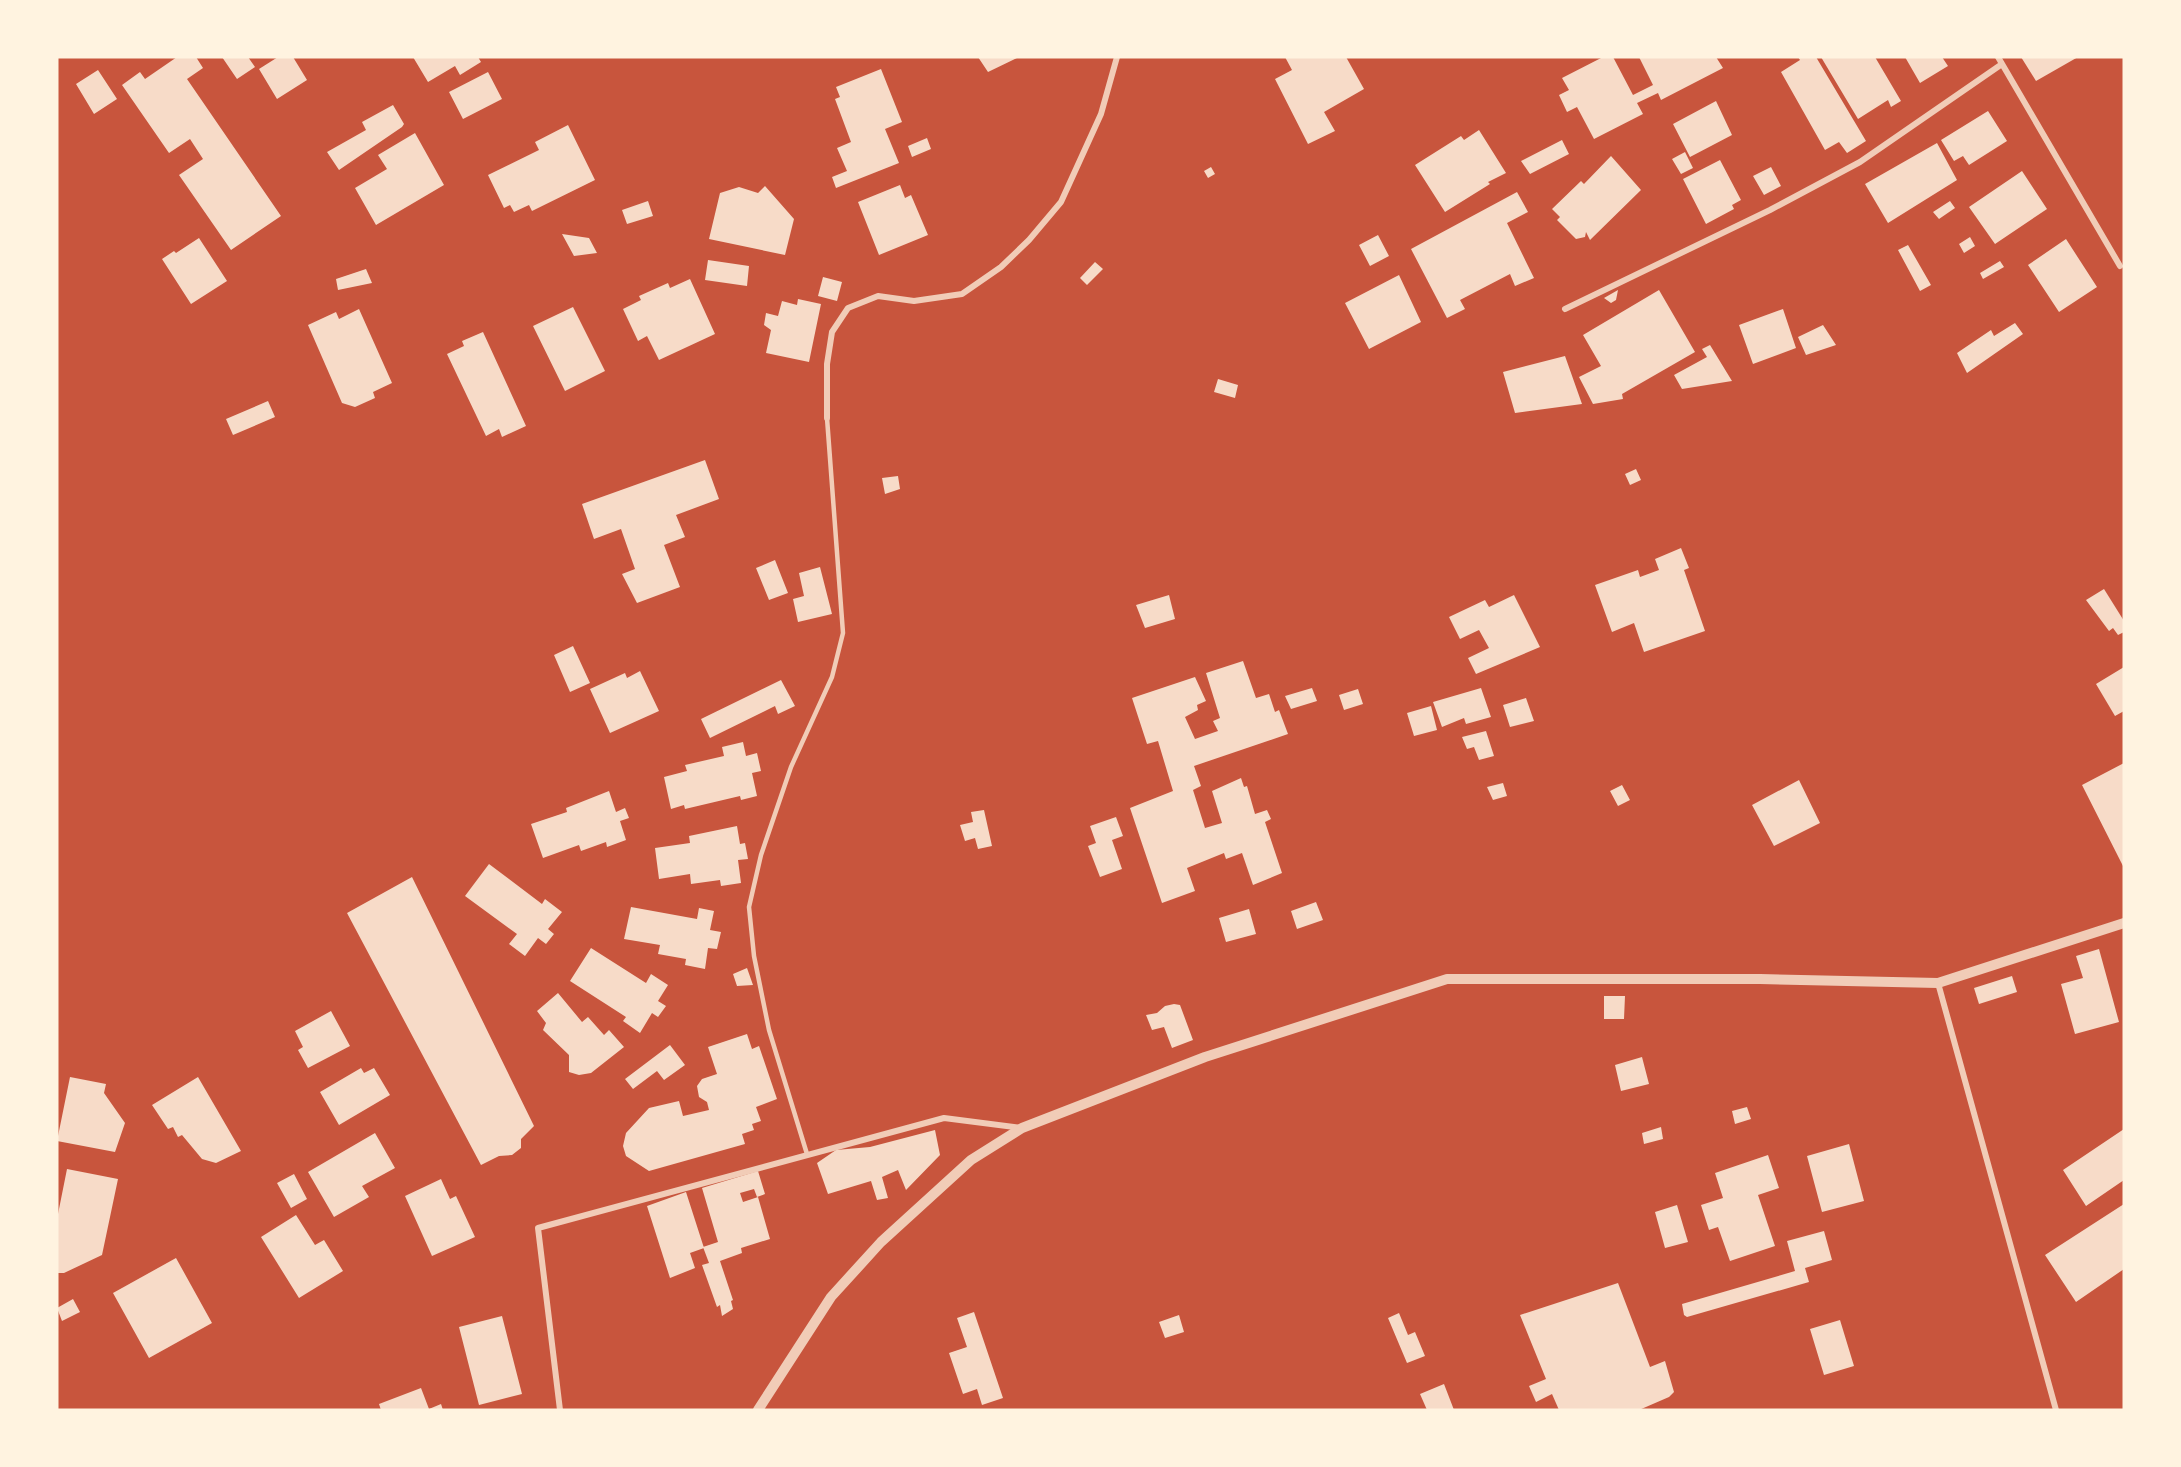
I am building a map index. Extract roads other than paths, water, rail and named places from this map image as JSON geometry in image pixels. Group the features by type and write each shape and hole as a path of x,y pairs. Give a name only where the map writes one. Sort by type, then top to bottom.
{"street":[{"path":"827,418 827,364 832,332 848,308 878,296 914,301 962,294 1001,267 1029,240 1061,202 1101,114 1118,57"},
{"path":"1998,57 2120,266"},
{"path":"1565,309 1770,210 1860,162 2002,64"},
{"path":"758,1410 831,1297 881,1242 971,1160 1022,1128 1227,1050 1447,979 1760,979 1938,983 2124,924"},
{"path":"1938,983 2056,1410"},
{"path":"560,1410 538,1228 944,1118 1022,1128"}],"lane":[{"path":"807,1154 769,1030 754,956 749,907 761,855 791,767 831,677 843,633 827,418"}]}
